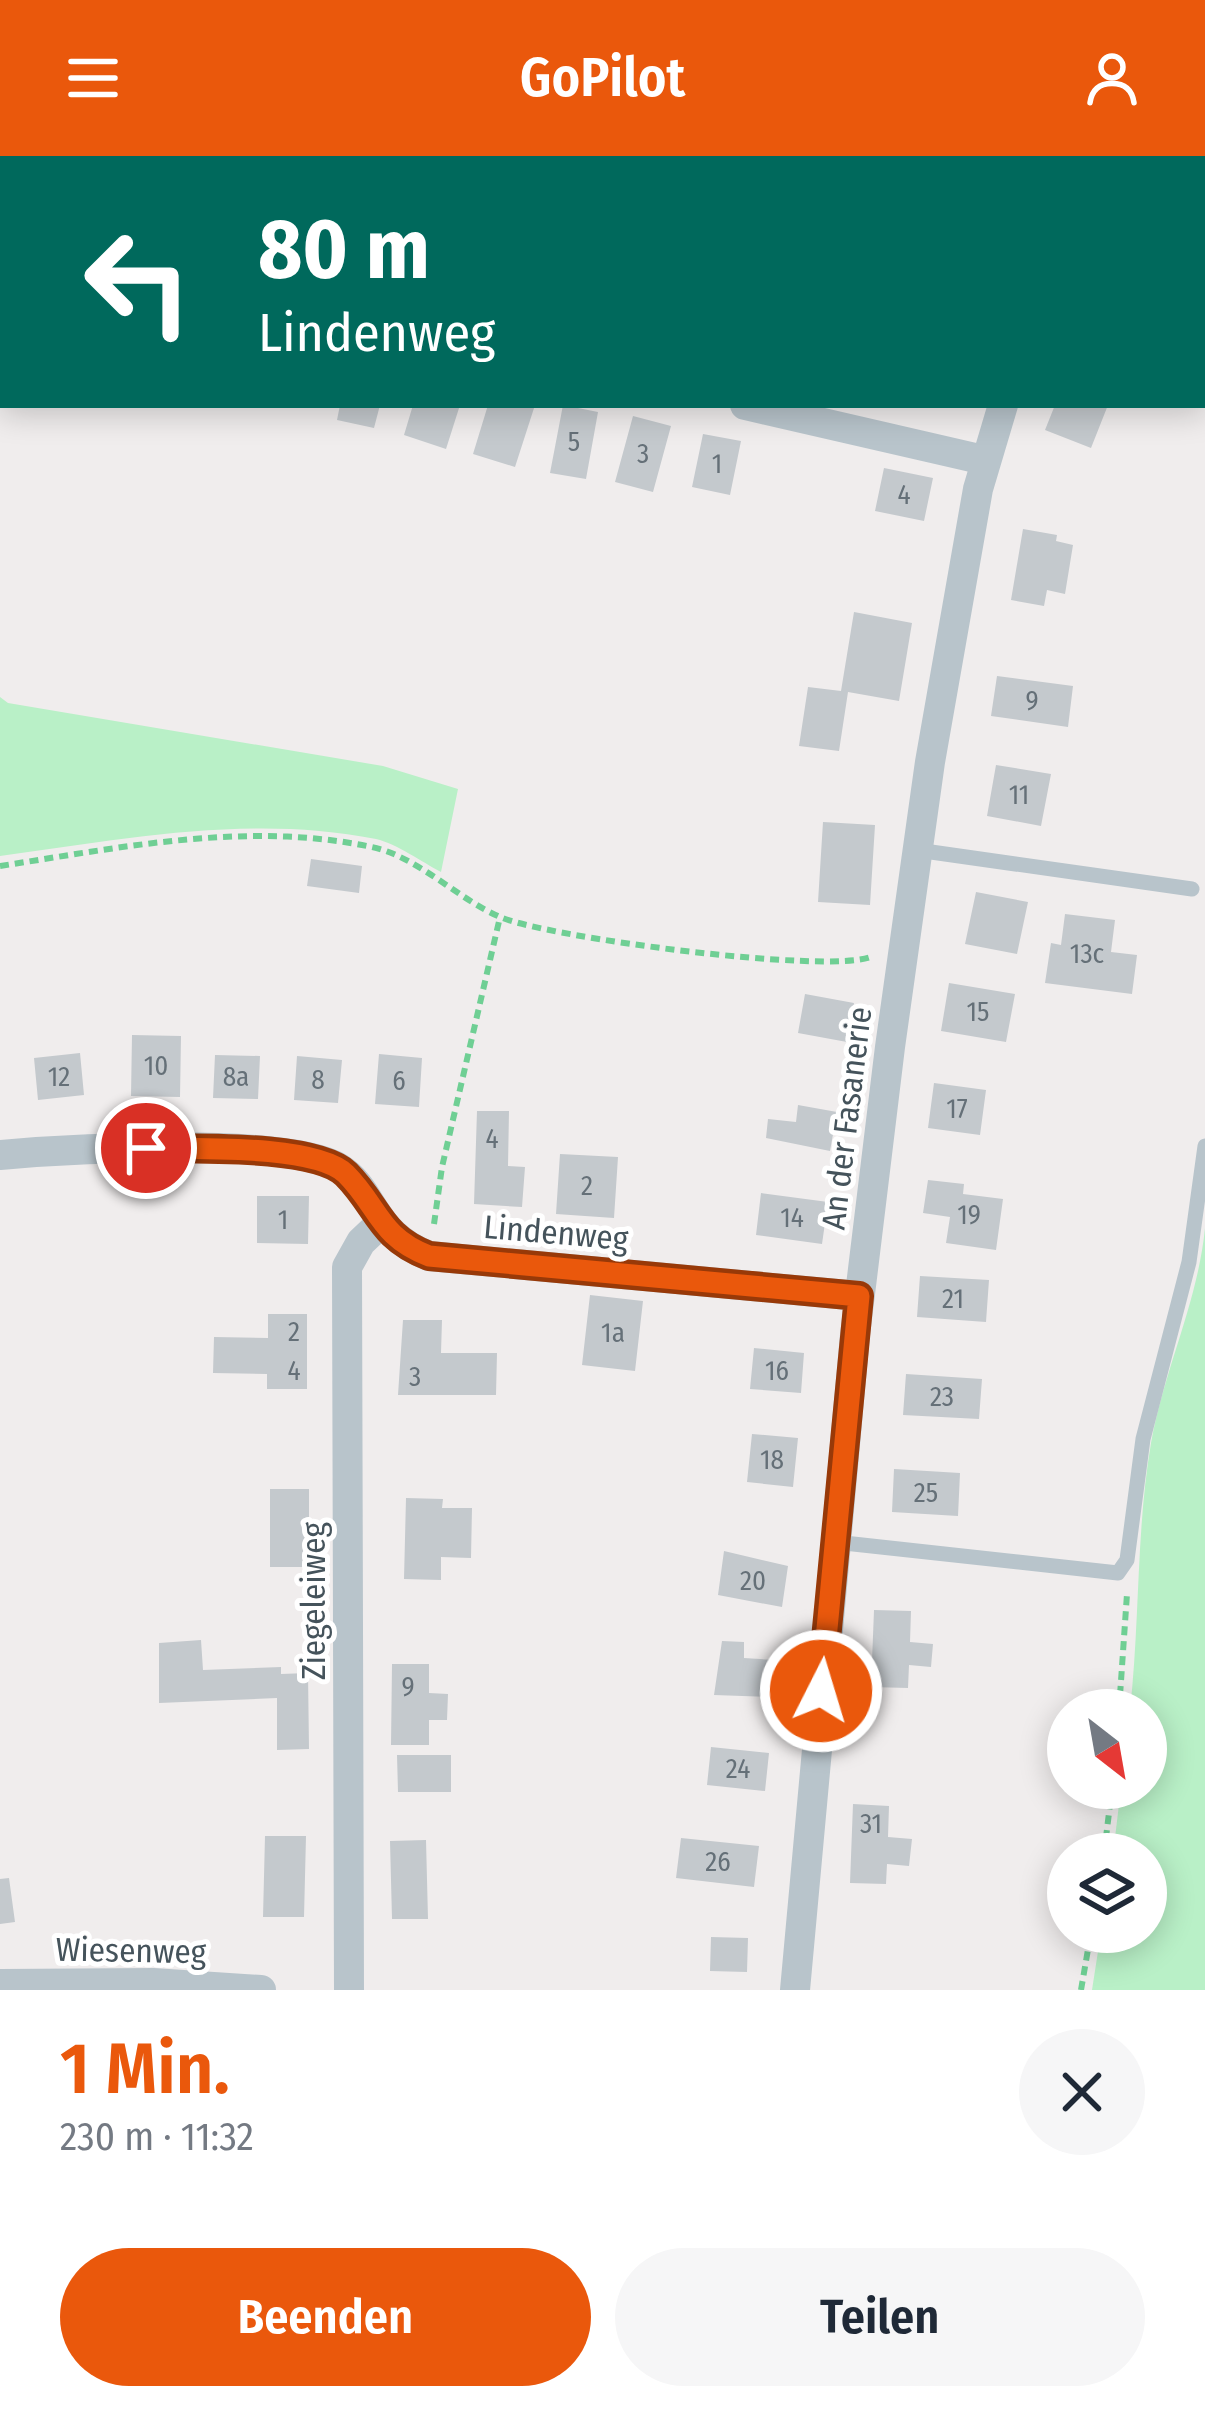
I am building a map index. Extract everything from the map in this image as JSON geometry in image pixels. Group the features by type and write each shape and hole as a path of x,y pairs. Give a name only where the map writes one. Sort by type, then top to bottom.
{"street":[{"path":"758,408 984,460"},
{"name":"An der Fasanerie","path":"795,1990 893,953 917,850 984,460 1002,408"},
{"name":"Lindenweg","path":"0,1155 146,1148 279,1152 337,1166 380,1224 406,1247 429,1256 859,1296"},
{"name":"Ziegeleiweg","path":"349,1990 347,1268 361,1242 380,1224"},
{"name":"Wiesenweg","path":"0,1984 153,1983 261,1990"}],"lane":[{"path":"917,850 1192,889"},
{"path":"835,1542 1118,1574 1127,1560 1143,1439 1190,1262 1205,1146"}],"path":[{"path":"0,866 220,836 276,835 378,848 500,917 548,931 839,964 893,953"},
{"path":"429,1256 442,1167 500,917"},
{"path":"1118,1574 1129,1604 1121,1689"},
{"path":"1081,1990 1087,1953"}],"green space":[{"path":"0,697 8,703 383,766 458,789 441,872 376,839 282,829 188,832 0,856"},
{"path":"1205,1228 1205,1990 1092,1990 1098,1953 1167,1953 1167,1833 1116,1833 1118,1809 1167,1809 1167,1689 1132,1689 1140,1543 1151,1443"}],"building":[{"path":"339,408 379,408 374,428 337,420"},
{"path":"412,408 459,408 446,449 404,435"},
{"path":"487,408 534,408 515,467 473,454"},
{"path":"562,408 598,412 586,479 550,473"},
{"path":"1054,408 1107,408 1091,448 1045,430"},
{"path":"633,416 671,426 653,492 615,482"},
{"path":"703,434 741,441 730,495 692,487"},
{"path":"884,468 933,478 924,521 875,511"},
{"path":"1023,529 1057,535 1056,541 1073,545 1065,594 1047,590 1044,606 1011,600"},
{"path":"854,612 912,623 899,701 848,692 839,751 799,746 808,687 841,691"},
{"path":"997,676 1073,686 1068,727 991,716"},
{"path":"996,765 1051,774 1041,826 987,816"},
{"path":"823,822 875,825 870,905 818,902"},
{"path":"311,859 362,866 359,893 307,886"},
{"path":"976,892 1028,902 1017,954 965,944"},
{"path":"1065,914 1115,920 1111,952 1137,955 1132,994 1045,983 1051,943 1061,945"},
{"path":"949,983 1015,994 1006,1042 941,1031"},
{"path":"805,994 854,1003 847,1042 798,1033"},
{"path":"132,1035 181,1036 180,1097 131,1096"},
{"path":"80,1053 84,1095 38,1100 34,1058"},
{"path":"379,1054 422,1058 419,1107 375,1104"},
{"path":"215,1055 260,1056 258,1099 213,1098"},
{"path":"297,1056 342,1060 338,1103 294,1100"},
{"path":"934,1083 986,1090 980,1135 928,1128"},
{"path":"798,1105 837,1112 830,1151 766,1138 768,1119 796,1122"},
{"path":"477,1111 509,1111 508,1166 525,1167 522,1207 474,1204"},
{"path":"560,1154 618,1157 614,1218 556,1214"},
{"path":"928,1180 964,1184 963,1194 1003,1199 996,1250 946,1243 950,1217 923,1213"},
{"path":"761,1193 828,1202 822,1244 756,1235"},
{"path":"257,1196 309,1196 308,1244 257,1243"},
{"path":"920,1276 989,1280 986,1322 917,1317"},
{"path":"590,1295 643,1301 635,1371 582,1365"},
{"path":"268,1314 307,1314 307,1389 267,1389 267,1374 213,1373 214,1337 268,1338"},
{"path":"403,1320 442,1320 441,1353 497,1353 496,1395 398,1395"},
{"path":"754,1348 804,1353 801,1393 750,1389"},
{"path":"906,1374 982,1379 979,1419 903,1415"},
{"path":"752,1434 798,1438 793,1487 747,1482"},
{"path":"894,1469 960,1473 958,1516 892,1512"},
{"path":"270,1489 309,1489 309,1567 270,1567"},
{"path":"406,1498 443,1499 442,1508 472,1508 471,1558 441,1557 441,1580 404,1579"},
{"path":"724,1551 788,1566 782,1607 718,1595"},
{"path":"874,1610 911,1611 910,1642 933,1644 931,1667 909,1665 908,1688 871,1687"},
{"path":"201,1640 203,1670 281,1667 281,1674 308,1673 309,1749 277,1750 277,1698 159,1703 159,1643"},
{"path":"722,1641 744,1642 744,1658 774,1660 773,1697 714,1695"},
{"path":"392,1664 429,1664 429,1693 448,1694 447,1720 429,1720 429,1745 391,1745"},
{"path":"711,1747 769,1753 765,1791 707,1785"},
{"path":"397,1755 451,1755 451,1792 398,1792"},
{"path":"853,1804 889,1806 888,1837 912,1839 909,1866 887,1864 886,1884 850,1883"},
{"path":"265,1836 306,1836 304,1917 263,1917"},
{"path":"681,1838 759,1846 754,1887 676,1878"},
{"path":"426,1840 428,1919 392,1919 390,1841"},
{"path":"9,1878 15,1922 0,1924 0,1879"},
{"path":"711,1937 748,1938 747,1972 710,1971"}],"route":[{"path":"146,1148 279,1152 337,1166 380,1224 406,1247 429,1256 859,1296 821,1691"}]}
